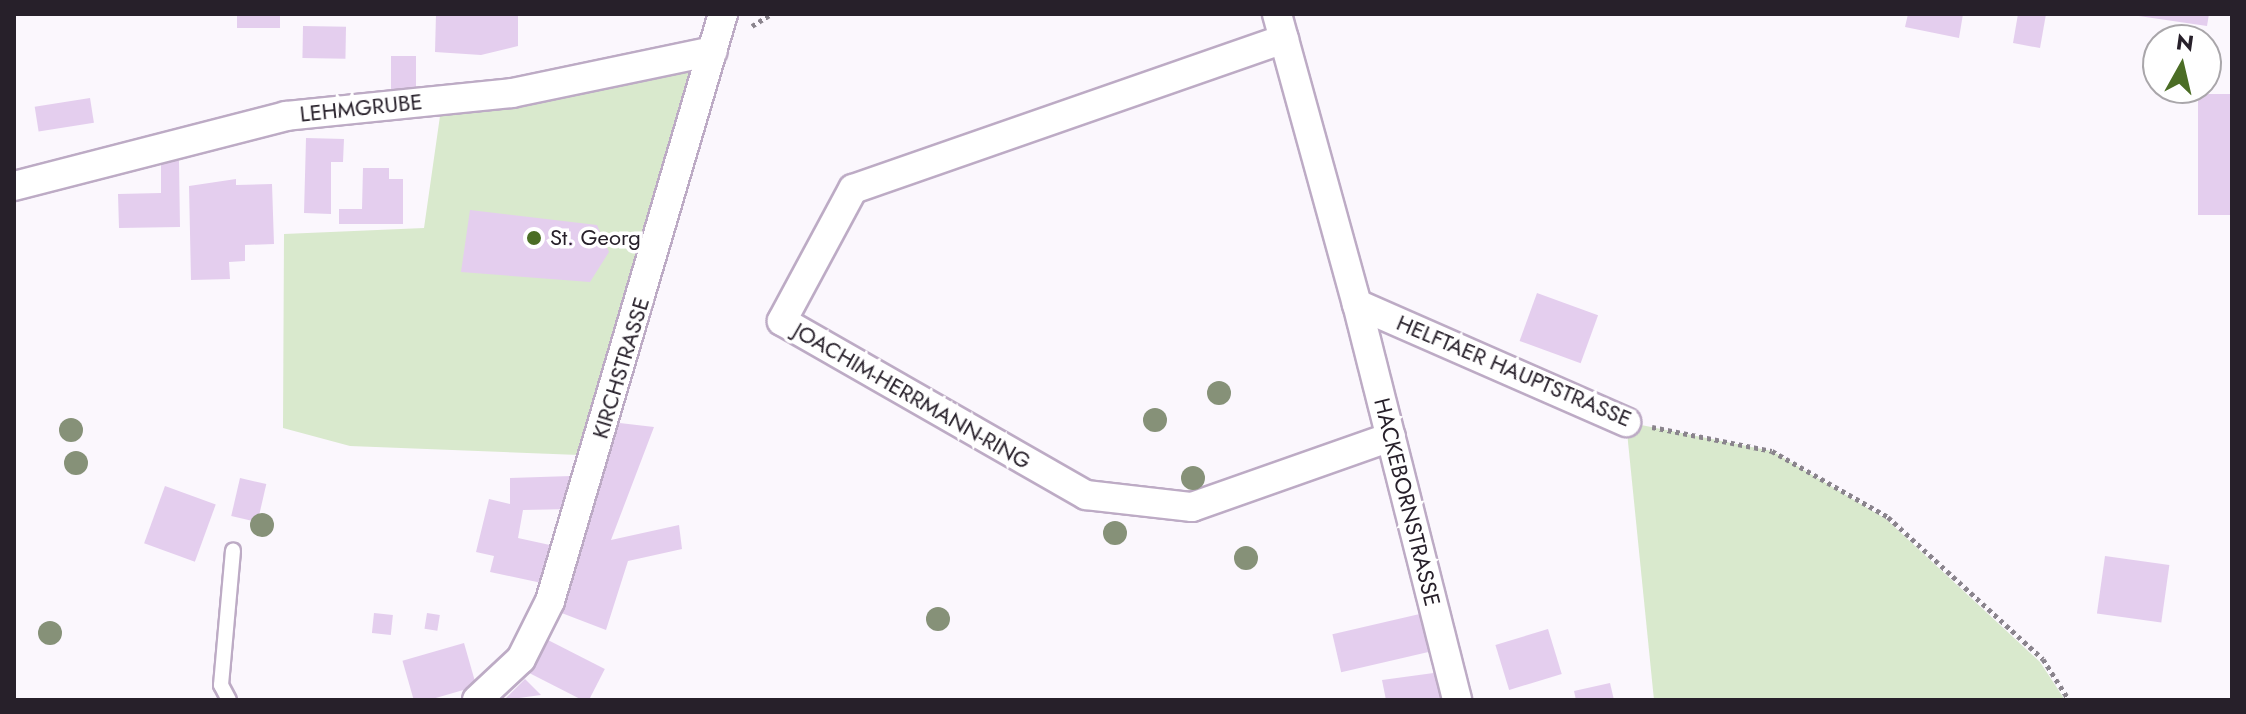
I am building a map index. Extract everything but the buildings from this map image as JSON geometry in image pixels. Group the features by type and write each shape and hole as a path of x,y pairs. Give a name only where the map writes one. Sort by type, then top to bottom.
{"street":[{"name":"KIRCHSTRASSE","path":"477,700 521,659 550,601 723,14"},
{"path":"1281,27 1357,304"},
{"name":"JOACHIM-HERRMANN-RING","path":"1281,27 853,189 782,321 1086,495 1192,507 1391,437"},
{"name":"LEHMGRUBE","path":"14,186 286,116 512,93 713,51"},
{"name":"HELFTAER HAUPTSTRASSE","path":"1357,304 1626,422"},
{"name":"HACKEBORNSTRASSE","path":"1357,304 1457,700"}],"lane":[{"path":"229,700 221,685 233,551"}],"path":[{"name":"HELFTAER HAUPTSTRASSE","path":"1626,422 1772,451 1888,517 2043,659 2069,700"}],"green space":[{"path":"703,65 579,455 350,446 283,428 284,234 424,228 441,109"},
{"path":"1626,422 1772,451 1886,519 2040,662 2065,700 1654,700"}],"place":[{"name":"St. Georg","path":"534,238"}]}
